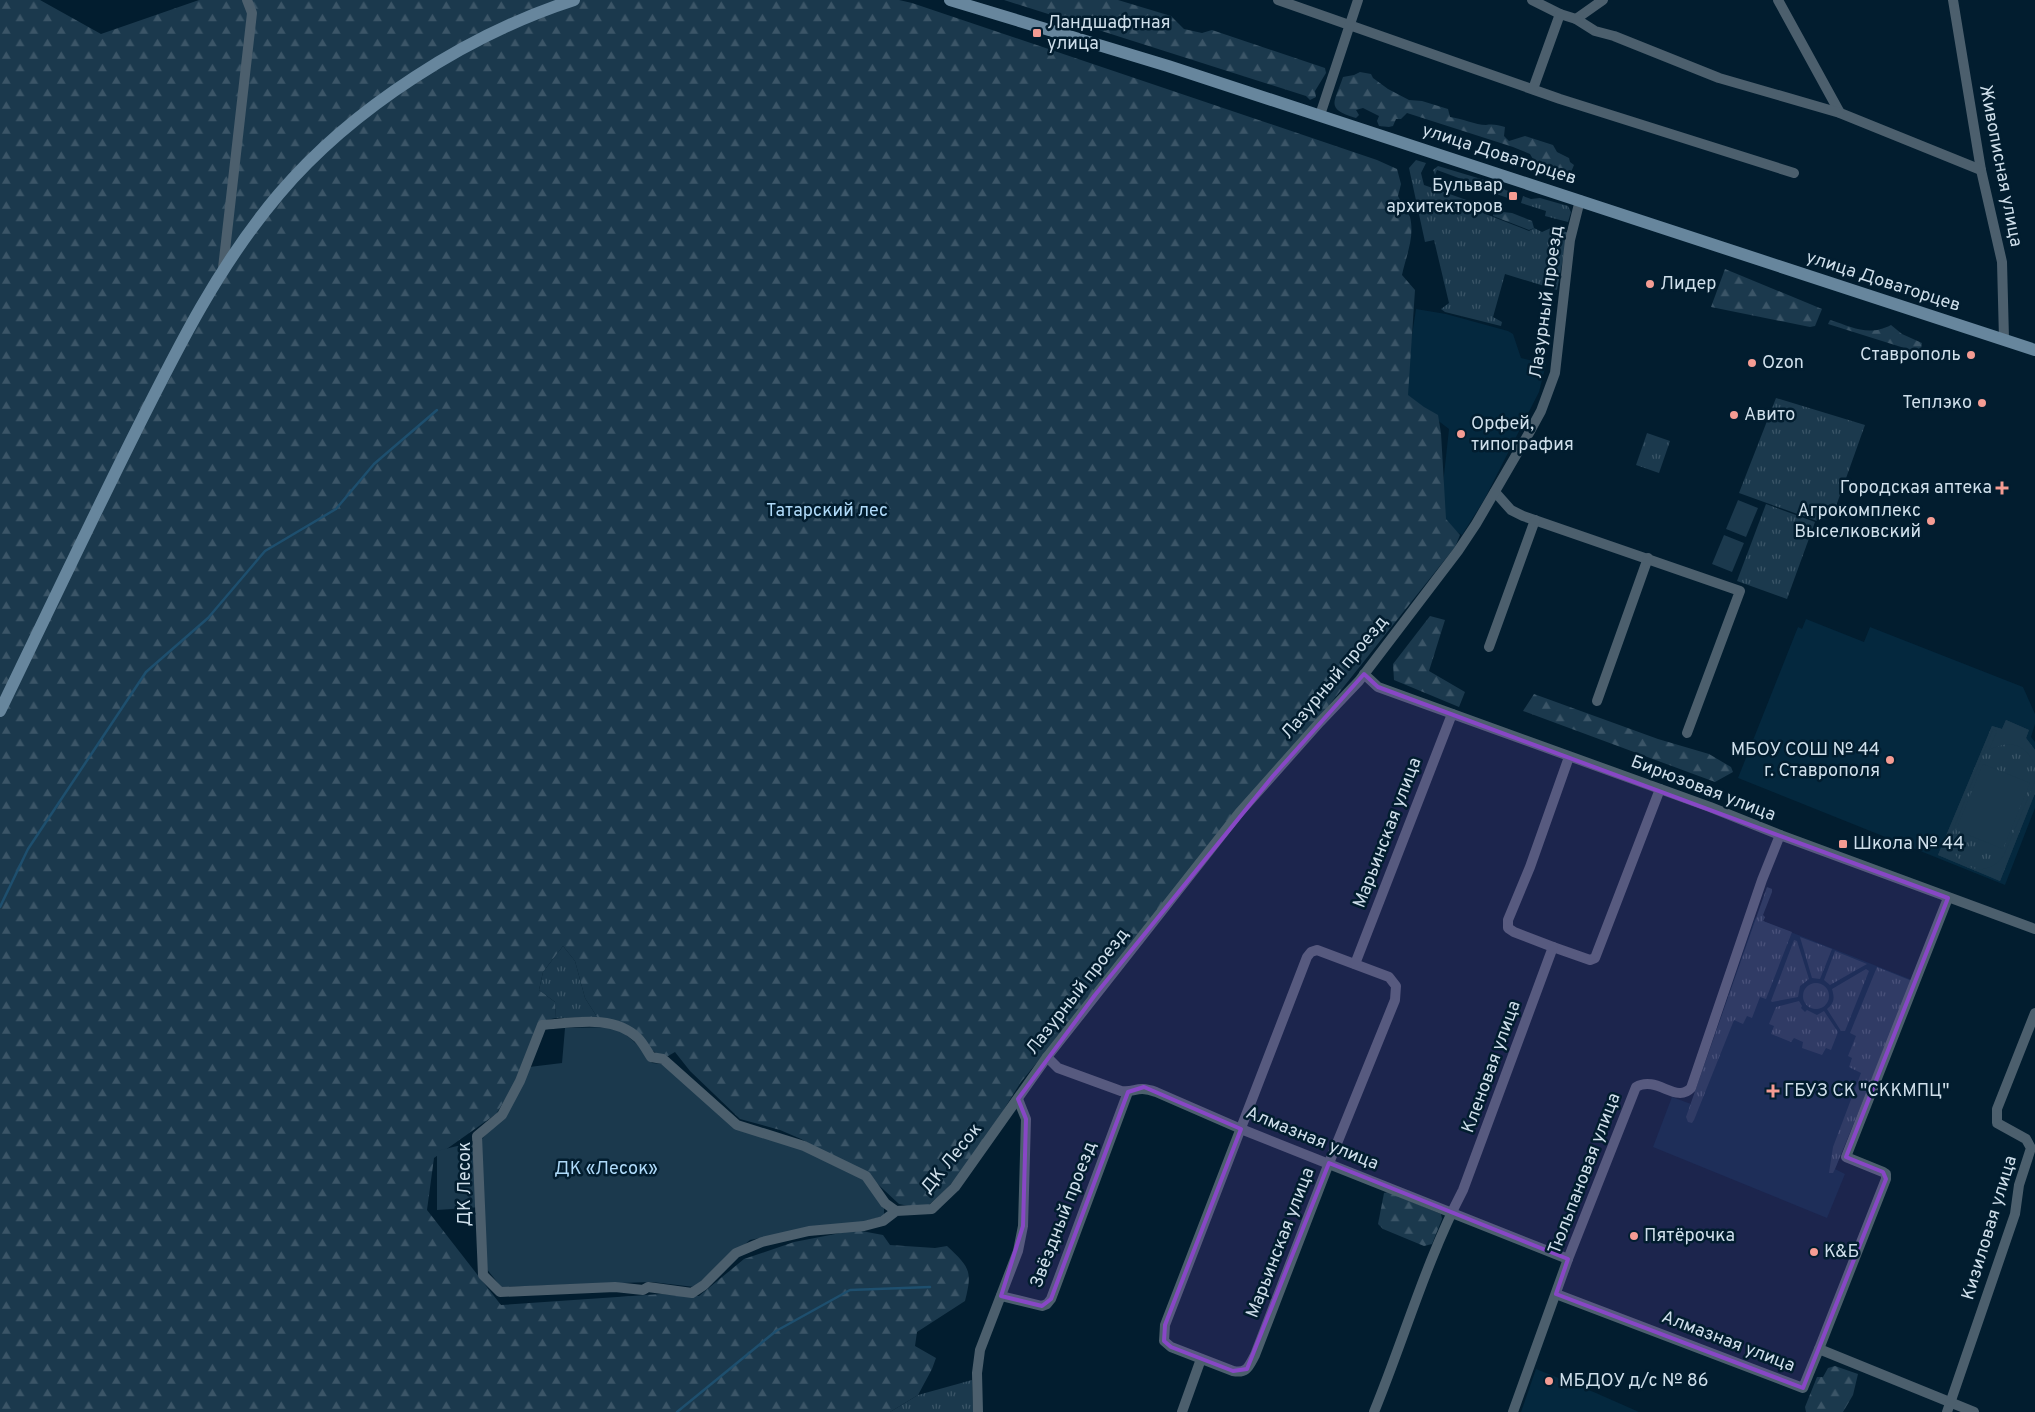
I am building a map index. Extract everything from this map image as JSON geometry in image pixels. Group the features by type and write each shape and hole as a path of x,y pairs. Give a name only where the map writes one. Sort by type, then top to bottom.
{"main road":[{"path":"0,711 184,334 223,268 279,193 322,149 369,110 458,51 500,29 574,0"},
{"name":"улица Доваторцев","path":"950,0 1168,66 1320,115 2035,350"}],"street":[{"path":"223,268 252,13 247,0"},
{"path":"1278,0 1533,90 1794,173"},
{"path":"1320,115 1358,0"},
{"path":"1532,0 1560,14 1576,19 1596,31 1614,36 1719,78 1840,113 1981,170"},
{"path":"1576,19 1603,0"},
{"path":"1778,0 1840,113"},
{"name":"Живописная улица","path":"1953,0 1981,170 2002,262 2004,339"},
{"path":"1533,90 1560,14"},
{"name":"Лазурный проезд","path":"1018,1099 1047,1057 1240,813 1364,674 1458,551 1495,492 1542,410 1555,373 1570,240 1580,200"},
{"path":"1495,492 1512,510 1535,520 1740,591 1687,733"},
{"path":"1488,647 1535,520"},
{"path":"1598,701 1648,558"},
{"name":"Бирюзовая улица","path":"1364,674 1378,687 1660,789 2035,929"},
{"name":"Марьинская улица","path":"1355,964 1452,714"},
{"path":"1569,757 1530,867 1508,920 1508,928 1514,932 1553,947 1590,960 1595,958 1660,789"},
{"name":"Тюльпановая улица","path":"1513,1412 1568,1259 1636,1087 1647,1083 1682,1094 1691,1088 1762,880 1780,835"},
{"path":"1819,1349 1886,1179 1886,1174 1883,1172 1846,1157 1948,898"},
{"name":"Кленовая улица","path":"1374,1412 1452,1212 1463,1190 1553,947"},
{"name":"Марьинская улица","path":"1317,950 1355,964 1389,977 1396,986 1395,1000 1255,1355 1248,1369 1241,1373 1171,1347 1164,1341 1165,1325 1307,957 1311,952 1317,950"},
{"name":"Кизиловая улица","path":"1947,1412 2015,1214 2019,1185 2031,1148 2026,1139 1997,1123 1997,1109 2035,1014"},
{"name":"ДК Лесок","path":"896,1210 883,1221 864,1226 809,1232 762,1242 736,1254 704,1285 692,1293 648,1287 643,1290 615,1287 500,1292 483,1275 477,1136 502,1115 520,1081 542,1026 598,1022 619,1026 638,1038 651,1057 663,1059 737,1125 804,1146 866,1176 884,1203 896,1210 932,1209 955,1187 1018,1099"},
{"name":"Алмазная улица","path":"1047,1057 1058,1068 1120,1091 1128,1092 1144,1087 1241,1129 1568,1259"},
{"name":"Звёздный проезд","path":"1001,1296 1042,1306 1047,1304 1051,1298 1128,1092"},
{"name":"Звёздный проезд","path":"978,1412 980,1350 1018,1251 1022,1226 1026,1119 1018,1099"},
{"name":"Алмазная улица","path":"1556,1294 1803,1388 1819,1349 1974,1412"},
{"path":"1182,1412 1201,1359"}],"highlighted area":[{"path":"1364,674 1378,687 1948,898 1846,1157 1883,1172 1886,1179 1803,1388 1556,1294 1568,1259 1329,1163 1247,1369 1233,1371 1171,1347 1164,1341 1165,1325 1241,1129 1144,1087 1128,1092 1051,1299 1042,1306 1001,1296 1023,1226 1026,1119 1018,1099 1095,995 1273,776"}],"shaded area":[{"path":"1416,309 1446,314 1508,331 1513,334 1521,358 1546,364 1539,392 1484,500 1462,535 1439,521 1449,429 1403,394"},
{"name":"МБОУ СОШ № 44 г. Ставрополя","path":"1806,619 1864,642 1870,627 2023,687 2035,714 2035,724 2031,737 2035,742 2035,808 2005,885 1738,778 1798,627 1802,629"},
{"path":"1755,918 1912,980 1835,1169 1845,1174 1827,1218 1653,1147 1672,1097 1691,1104"},
{"name":"МБДОУ д/с № 86","path":"1536,1369 1596,1393 1639,1412 1521,1412"}],"green space":[{"name":"Татарский лес","path":"0,0 40,0 101,34 199,0 899,0 1377,160 1397,169 1401,184 1398,196 1410,217 1411,224 1411,239 1402,275 1415,290 1408,395 1438,415 1441,433 1446,519 1460,535 1455,547 1330,704 1021,1082 989,1133 952,1183 923,1209 899,1204 869,1176 801,1139 780,1130 740,1119 690,1071 675,1052 668,1056 658,1054 597,1017 585,998 575,961 563,946 543,972 539,990 555,1002 556,1018 541,1021 522,1072 496,1114 434,1158 427,1210 501,1305 661,1294 699,1296 744,1259 794,1242 856,1230 883,1235 890,1245 935,1248 947,1246 964,1264 969,1276 969,1282 965,1301 917,1332 915,1346 936,1358 918,1395 890,1412 0,1412"},
{"path":"1004,0 1118,0 1171,16 1184,29 1202,33 1212,30 1325,68 1326,73 1315,91 1316,97 1310,100 1306,96"},
{"path":"1360,72 1371,74 1373,78 1388,89 1409,100 1422,101 1448,109 1450,117 1482,125 1505,127 1504,136 1509,141 1525,136 1553,145 1557,152 1569,158 1570,162 1574,165 1569,177 1538,168 1530,154 1513,147 1407,113 1401,119 1396,119 1393,126 1389,127 1379,126 1377,121 1379,116 1363,108 1356,110 1359,115 1356,118 1346,115 1336,108 1335,99 1343,77"},
{"path":"1416,160 1426,163 1421,173 1424,185 1475,203 1483,213 1529,231 1534,228 1542,232 1553,227 1568,233 1557,290 1505,274 1493,317 1502,322 1501,326 1445,312 1441,309 1449,303 1434,240 1425,242 1409,168"},
{"path":"1438,166 1501,185 1505,190 1513,192 1511,199 1437,170 1435,175 1433,170"},
{"path":"1523,196 1531,199 1540,198 1568,206 1571,212 1568,222 1545,216 1546,211 1521,203"},
{"path":"1494,211 1512,213 1532,221 1534,228 1529,230 1493,216"},
{"path":"1725,269 1822,309 1815,326 1810,327 1711,307"},
{"path":"1830,320 1868,331 1883,329 1891,325 1902,334 1922,343 1921,350 1917,352 1828,324"},
{"path":"1776,398 1865,425 1835,509 1824,504 1817,521 1739,493"},
{"path":"1647,433 1670,441 1659,473 1636,465"},
{"path":"1738,500 1758,508 1746,537 1726,529"},
{"path":"1766,504 1815,522 1787,599 1737,581"},
{"path":"1724,535 1744,543 1732,572 1712,564"},
{"path":"1430,616 1445,620 1429,671 1465,692 1459,707 1394,680 1393,664"},
{"path":"1534,694 1658,739 1709,754 1731,767 1733,772 1715,782 1523,711"},
{"path":"2006,720 2029,730 2026,738 2035,750 2035,793 2000,881 1938,855 1992,726 2002,729"},
{"path":"2006,720 2029,730 2026,738 2035,750 2035,766 2027,752 2022,748 2003,745 1989,750 1997,731 1993,729 1950,838 1952,848 1957,857 1971,868 1988,868 1997,863 2004,855 2035,781 2035,793 2000,881 1938,855 1992,726 2002,729"},
{"path":"1983,764 2030,783 2003,849 1956,830"},
{"path":"1767,887 1772,889 1772,892 1763,915 1765,917 1763,921 1792,932 1766,999 1760,997 1752,1018 1747,1016 1743,1024 1734,1020 1694,1120 1692,1123 1688,1122 1686,1117"},
{"path":"1800,937 1832,949 1820,979 1812,978"},
{"path":"1794,940 1797,941 1809,979 1800,986 1798,997 1772,1002 1771,1001"},
{"path":"563,946 575,961 585,998 597,1017 556,1018 555,1002 539,990 543,972"},
{"path":"1835,951 1867,964 1830,985 1824,980"},
{"path":"1877,967 1912,981 1835,1169 1833,1173 1829,1173 1833,1147 1861,1073 1849,1067 1852,1058 1848,1056 1856,1036 1850,1033"},
{"path":"1866,969 1869,971 1845,1031 1841,1031 1827,1009 1833,1000 1832,989"},
{"path":"1816,983 1825,987 1829,996 1825,1005 1816,1009 1807,1005 1803,996 1807,987"},
{"path":"1799,1001 1802,1006 1801,1008 1805,1012 1807,1010 1817,1015 1824,1011 1838,1032 1831,1050 1826,1048 1822,1055 1802,1048 1803,1042 1794,1038 1791,1042 1771,1034 1774,1026 1769,1024 1776,1007"},
{"name":"ДК «Лесок»","path":"617,1027 639,1046 652,1063 662,1064 739,1130 804,1149 864,1179 884,1205 884,1216 858,1223 802,1230 750,1240 694,1287 652,1282 501,1287 486,1268 482,1207 437,1210 437,1151 481,1140 508,1109 529,1067 562,1063 565,1028"},
{"path":"1388,1192 1441,1214 1442,1219 1432,1244 1424,1246 1383,1229 1378,1224 1384,1193"},
{"path":"1835,1366 1858,1374 1853,1395 1843,1412 1806,1412 1805,1407 1817,1377 1823,1377 1828,1368"},
{"path":"972,1380 973,1412 890,1412 918,1395"}],"waterway":[{"path":"0,907 28,849 146,672 208,618 265,551 336,509 374,464 437,410"},
{"path":"677,1412 776,1331 850,1290 930,1287"}],"place":[{"name":"Ландшафтная улица","path":"1037,33"},
{"name":"Бульвар архитекторов","path":"1513,196"},
{"name":"Лидер","path":"1650,284"},
{"name":"Ставрополь","path":"1971,355"},
{"name":"Ozon","path":"1752,363"},
{"name":"Теплэко","path":"1982,403"},
{"name":"Авито","path":"1734,415"},
{"name":"Орфей, типография","path":"1461,434"},
{"name":"Городская аптека","path":"2002,488"},
{"name":"Агрокомплекс Выселковский","path":"1931,521"},
{"name":"МБОУ СОШ № 44 г. Ставрополя","path":"1890,760"},
{"name":"Школа № 44","path":"1843,844"},
{"name":"ГБУЗ СК \"СККМПЦ\"","path":"1773,1091"},
{"name":"Пятёрочка","path":"1634,1236"},
{"name":"К&Б","path":"1814,1252"},
{"name":"МБДОУ д/с № 86","path":"1549,1381"}]}
